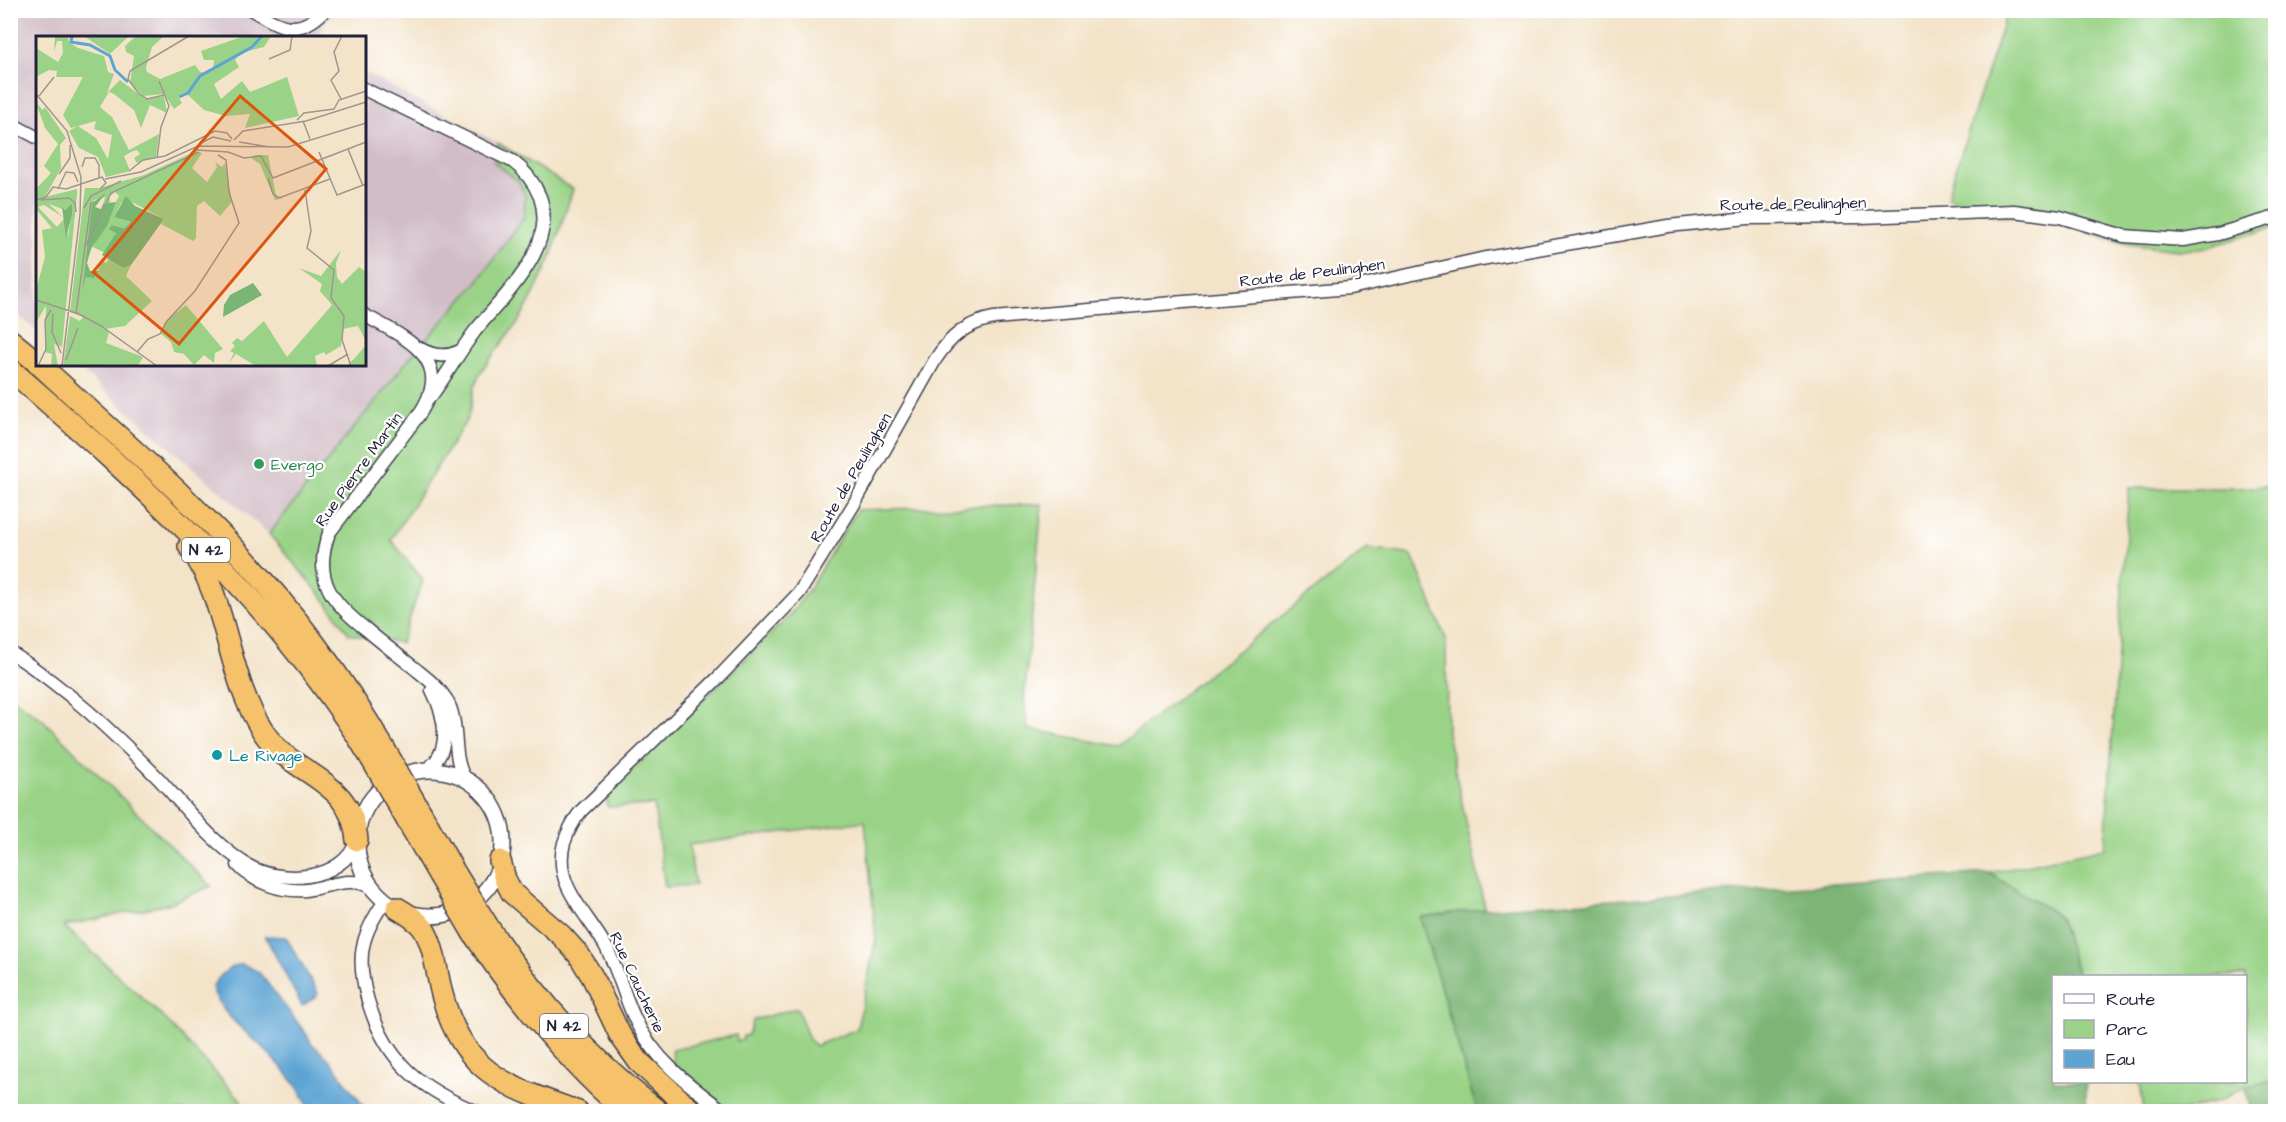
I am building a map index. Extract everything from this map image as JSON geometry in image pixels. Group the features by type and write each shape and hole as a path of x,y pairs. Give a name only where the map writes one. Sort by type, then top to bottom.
{"highway":[{"name":"N 42","path":"10,340 36,362"},
{"name":"N 42","path":"40,366 183,497 261,577 339,677 378,754 480,929 511,989 575,1065 626,1112"},
{"name":"N 42","path":"10,369 144,490 231,577 286,638 378,754"},
{"path":"144,490 182,535 205,572 246,699 258,724 281,753 341,797 354,819 357,840"},
{"path":"500,861 512,893 561,935 579,955 593,978 620,1035 639,1062 693,1112"},
{"path":"391,904 417,921 426,934 433,953 447,1014 457,1035 472,1055 482,1066 505,1082 578,1112"},
{"name":"N 42","path":"480,929 573,1037 605,1068 659,1112"}],"street":[{"path":"252,10 280,25 303,32 325,10"},
{"path":"366,90 512,161 528,174 541,200 544,224 537,250 460,351 428,401"},
{"path":"10,123 36,137"},
{"name":"Route de Peulinghen","path":"581,811 719,677 799,593 854,504 939,354 958,332 975,322 994,318 1350,288 1481,259 1668,226 1748,218 1862,218 2014,211 2060,217 2131,238 2183,240 2218,234 2276,217"},
{"name":"Rue Pierre Martin","path":"366,316 401,335 427,358 432,371 431,391 428,401 335,524 325,544 323,567 328,590 339,606 439,690 450,708 457,737 459,769 468,782"},
{"path":"418,348 429,354 442,356 460,351"},
{"path":"10,652 65,690 101,722 222,846 244,872 257,880 273,886 306,890 340,883 360,882 374,889 391,904 415,914 433,916 463,908 487,888 500,861 502,838 497,816 485,796 468,782 447,773 424,771 396,779 377,792 364,811 352,852 338,864 315,874 291,878 257,870 222,846"},
{"name":"Rue Pierre Martin","path":"421,674 437,700 444,729 443,750 440,757 435,764 424,771"},
{"name":"Rue Caucherie","path":"581,811 567,835 561,859 564,881 606,948 634,1018 650,1045 666,1064 725,1112"},
{"path":"357,840 362,870 374,889"},
{"path":"391,904 366,933 361,952 365,990 380,1035 397,1061 418,1081 442,1096 477,1112"}],"shaded area":[{"path":"11,11 335,11 323,25 319,36 36,36 36,331 11,308"},
{"path":"366,74 498,143 494,162 518,181 525,195 524,217 476,284 413,354 269,534 76,366 366,366"}],"green space":[{"path":"2007,11 2275,11 2275,227 2202,249 2177,250 2126,244 2039,219 1996,216 1947,197"},
{"path":"498,143 573,189 550,260 532,298 518,322 482,370 474,387 468,418 391,540 423,580 401,643 349,634 325,600 269,534 413,354 476,284 524,217 525,195 518,181 494,162"},
{"path":"2275,485 2275,1080 2244,1087 2223,1099 2184,1111 2144,1111 2140,1083 2247,1083 2247,975 2078,975 2059,916 1989,873 2105,848 2129,488 2240,488"},
{"path":"1042,504 1024,701 1028,729 1118,746 1368,548 1412,555 1446,639 1447,733 1485,909 1420,917 1477,1111 704,1111 670,1082 672,1050 736,1035 737,1041 743,1040 743,1036 748,1035 753,1020 797,1008 809,1039 815,1046 857,1029 876,939 865,821 689,845 695,885 665,887 654,805 608,807 605,797 790,615 807,592 857,510"},
{"path":"11,697 41,718 211,886 168,904 64,926 163,1017 240,1099 246,1111 11,1111"},
{"path":"1989,873 2059,916 2078,975 2052,975 2052,1083 2086,1083 2086,1111 1477,1111 1420,917 1485,909"},
{"path":"2275,1080 2275,1105 2253,1111 2244,1087"}],"water":[{"path":"265,936 286,937 318,993 316,997 302,1006"},
{"path":"242,964 259,972 311,1043 329,1059 367,1111 310,1111 303,1096 287,1074 221,1007 212,987 225,972"}],"place":[{"name":"Evergo","path":"259,464"},
{"name":"Le Rivage","path":"217,755"}]}
